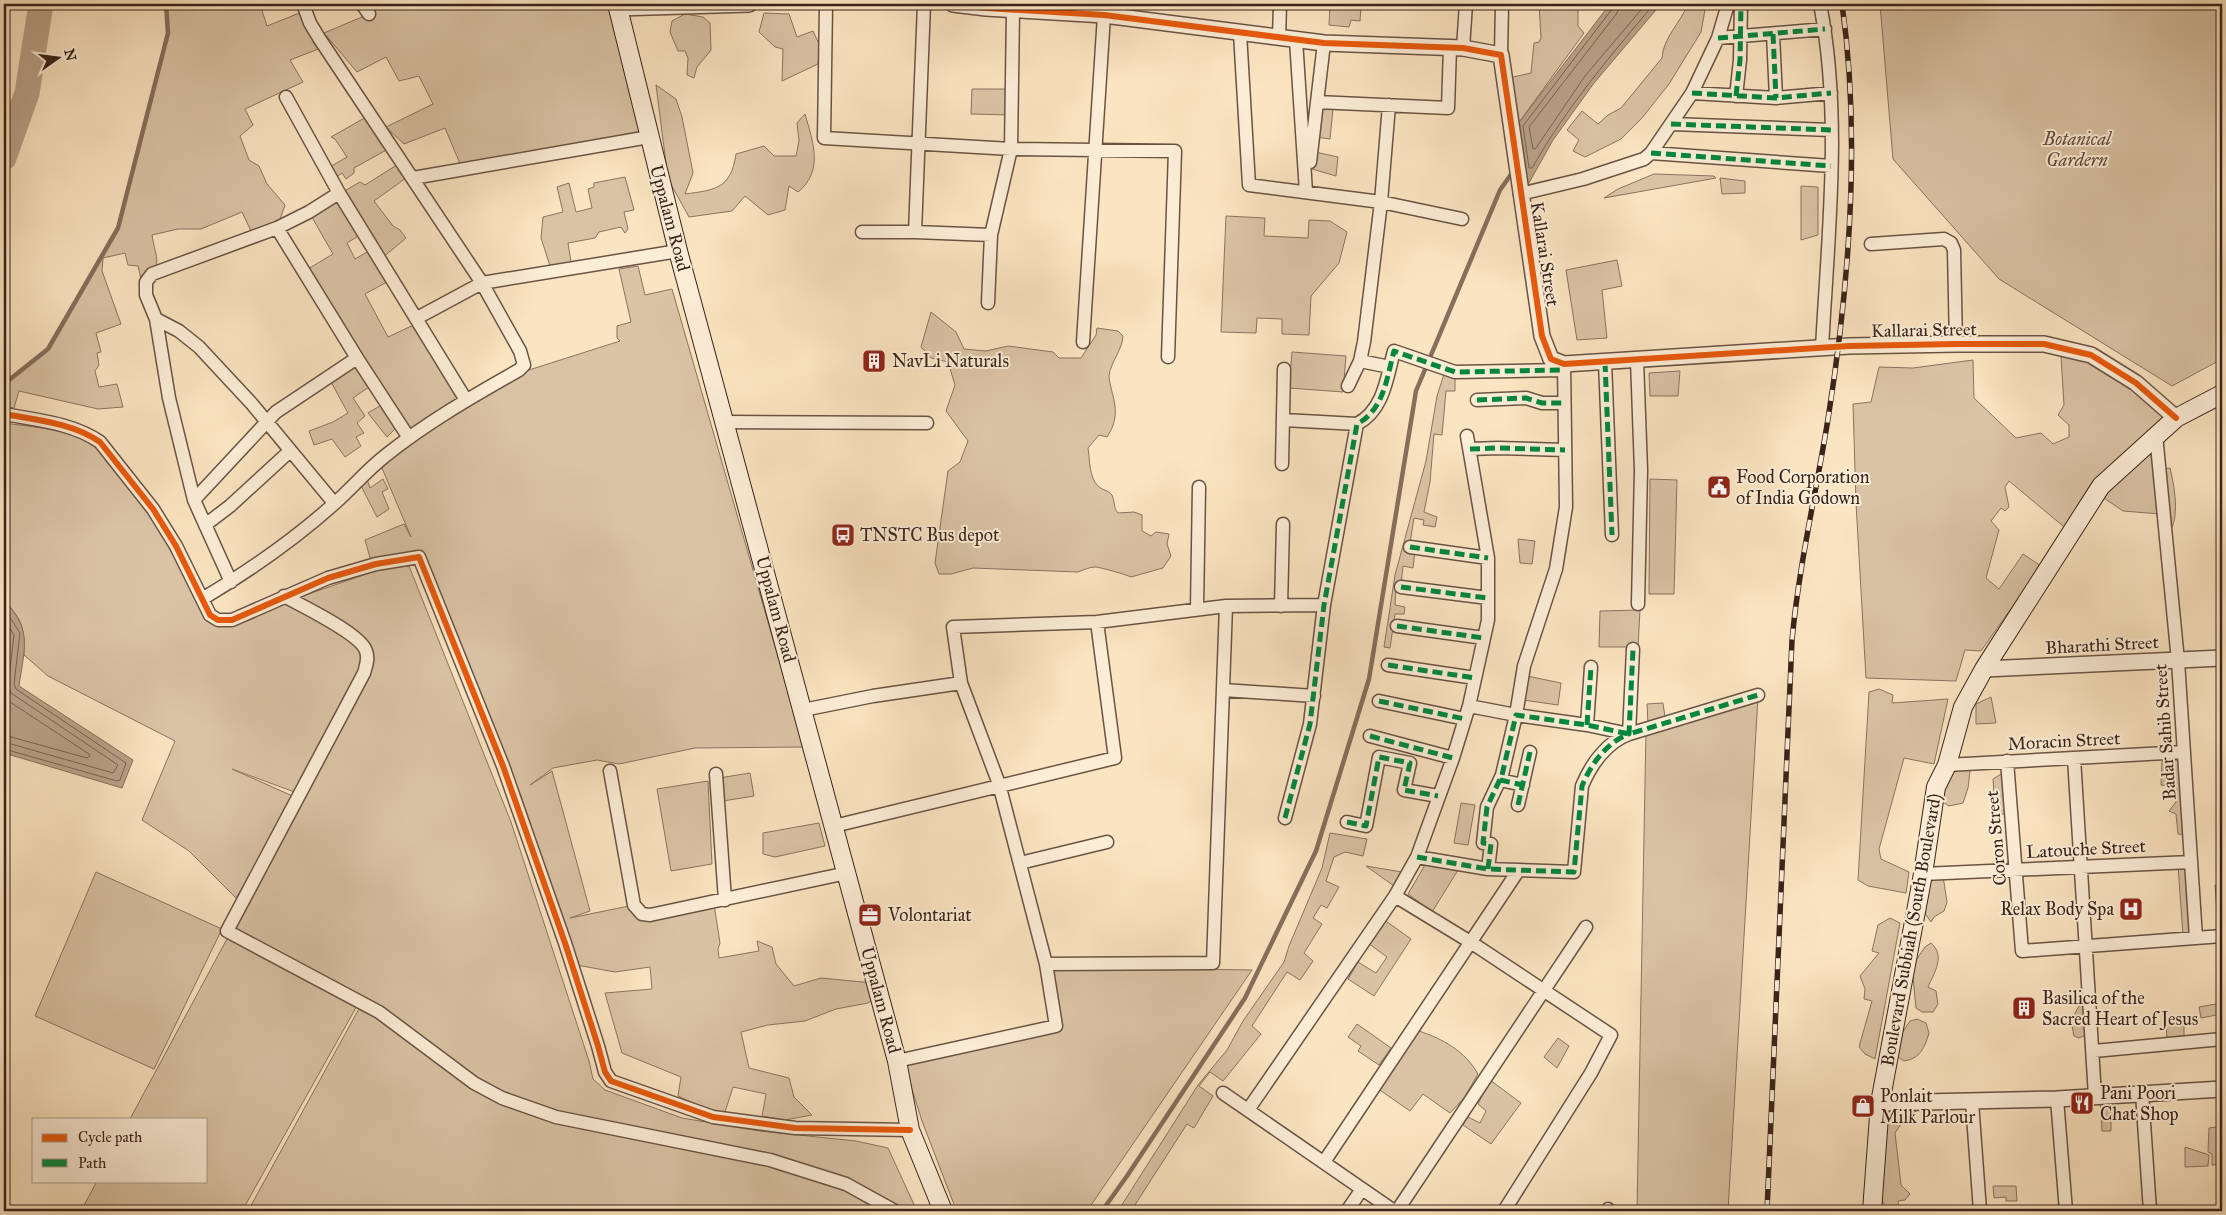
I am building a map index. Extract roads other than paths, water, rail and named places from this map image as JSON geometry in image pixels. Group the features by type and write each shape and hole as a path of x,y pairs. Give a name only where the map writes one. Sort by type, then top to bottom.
{"main road":[{"name":"Uppalam Road","path":"617,6 678,251 804,710 897,1061 910,1130 943,1211"},
{"name":"Boulevard Subbiah (South Boulevard)","path":"1872,1211 1880,1103 1923,874 1936,786 1947,765 1963,707 1984,669 2101,486 2176,418 2222,394"}],"street":[{"path":"202,599 270,556 334,503 359,478 409,438 466,400 519,370 524,365 520,352 482,283 310,23 303,4"},
{"path":"617,6 749,4"},
{"path":"826,4 824,138 1011,149 1175,151 1168,357"},
{"path":"916,232 924,4"},
{"path":"953,4 1013,10 1103,9 1240,33 1296,40 1324,43 1456,48 1501,55 1502,4"},
{"path":"1279,38 1280,4"},
{"path":"1317,102 1448,108 1456,48 1466,4"},
{"path":"1520,192 1583,179 1644,159 1651,153 1692,93 1718,38 1728,4"},
{"path":"1736,96 1740,60 1741,4"},
{"path":"1820,4 1825,29 1831,92 1831,166 1822,348"},
{"path":"1083,342 1103,9"},
{"path":"988,303 991,235 1011,149 1013,10"},
{"path":"1718,38 1825,29"},
{"path":"1240,33 1248,185 1381,202 1462,219"},
{"path":"1773,34 1776,98"},
{"path":"1296,40 1306,192"},
{"path":"1306,192 1324,43"},
{"name":"Kallarai Street","path":"1501,55 1542,336 1552,359 1564,367 1605,362 1822,348 1956,344 2044,344 2091,355 2136,383 2176,418"},
{"path":"1692,93 1776,98 1831,92"},
{"path":"286,98 339,193 466,400"},
{"path":"1348,386 1360,361 1364,342 1381,202 1388,105"},
{"path":"1671,124 1831,130"},
{"path":"413,178 649,137"},
{"path":"1651,153 1831,166"},
{"path":"231,582 194,500 169,398 156,319 146,295 146,282 152,274 277,228 309,212 339,193"},
{"path":"277,228 409,438"},
{"path":"862,232 991,235"},
{"path":"1871,244 1944,239 1951,243 1954,250 1956,344"},
{"path":"417,318 482,283 678,251"},
{"path":"156,319 179,331 199,347 266,422 334,503"},
{"path":"1284,420 1357,424 1364,420 1382,399 1394,351 1455,372 1564,367 1566,507 1556,569 1524,666 1516,715 1500,780 1487,807 1483,843 1491,844 1488,869"},
{"path":"194,500 276,412 357,358"},
{"path":"1637,360 1641,470 1638,604"},
{"path":"1360,361 1390,367"},
{"path":"1605,362 1612,536"},
{"path":"1282,464 1284,368"},
{"path":"1477,400 1526,398 1542,403 1564,404"},
{"path":"4,414 68,427 89,434 100,442 153,509 176,546 210,615 224,622 328,578 376,564 419,556 502,766 564,943 605,1072 611,1081 713,1117 795,1128 910,1130"},
{"path":"725,422 927,423"},
{"path":"1285,818 1310,724 1324,606 1357,424"},
{"name":"Badar Sahib Street","path":"2156,435 2178,661 2196,938"},
{"path":"1248,1110 1395,896 1418,857 1453,758 1469,706 1488,620 1488,558 1469,443 1498,448 1565,450"},
{"path":"205,525 242,496 290,451"},
{"path":"1196,609 1199,487"},
{"path":"1281,606 1283,524"},
{"path":"1410,547 1488,558"},
{"path":"1401,587 1488,598"},
{"path":"284,596 357,637 366,650 368,660 364,674 227,931 379,1012 474,1083 502,1098 556,1117 770,1160 846,1184 895,1211"},
{"path":"897,1061 1056,1026 1046,964 999,784 961,683 953,627 1097,622 1226,606 1324,606"},
{"path":"1046,964 1213,963 1226,606"},
{"path":"834,826 999,784 1115,758 1097,622"},
{"path":"1396,626 1484,638"},
{"path":"1629,734 1633,649"},
{"name":"Bharathi Street","path":"1984,669 2222,658"},
{"path":"1388,665 1475,678"},
{"path":"1587,725 1591,667"},
{"path":"804,710 873,696 961,683"},
{"path":"1224,690 1314,696"},
{"path":"1418,857 1488,869 1574,872 1582,786 1587,774 1607,747 1618,738 1629,734 1758,695"},
{"path":"1379,701 1465,720"},
{"path":"1469,706 1587,725 1629,734"},
{"path":"1370,736 1453,758"},
{"path":"1518,805 1530,752"},
{"name":"Moracin Street","path":"1947,765 2184,752"},
{"path":"1347,822 1366,826 1379,757 1410,762 1404,790 1438,796"},
{"path":"2074,758 2094,1051 2095,1096"},
{"name":"Coron Street","path":"2007,761 2022,951 2222,936"},
{"path":"610,771 634,905 642,914 650,915 847,873"},
{"path":"716,774 725,900"},
{"path":"1500,780 1523,786"},
{"path":"1020,863 1107,842"},
{"name":"Latouche Street","path":"1923,874 2191,862"},
{"path":"1324,1162 1472,943 1518,871"},
{"path":"1395,896 1472,943 1611,1035 1591,1073 1504,1211"},
{"path":"1223,1093 1395,1211 1586,927"},
{"path":"2094,1051 2222,1039"},
{"path":"1880,1103 2057,1099 2222,1089"},
{"path":"2142,1093 2150,1211"},
{"path":"2057,1099 2066,1211"},
{"path":"1972,1102 1980,1211"},
{"path":"1347,1211 1362,1189"}],"water":[{"path":"1610,4 1661,4 1594,83 1553,140 1525,190 1517,125"},
{"path":"4,601 13,611 23,631 24,651 19,686 133,760 122,788 4,753"}],"waterway":[{"path":"4,158 27,93 41,4"},
{"path":"4,384 48,349 118,228 168,33 166,4"},
{"path":"1102,1211 1245,998 1316,851 1369,679 1416,391 1500,190 1514,170"}],"railway":[{"path":"1767,1211 1792,640 1803,557 1828,419 1847,265 1850,212 1851,106 1842,4"}],"place":[{"name":"NavLi Naturals","path":"874,361"},
{"name":"Food Corporation of India Godown","path":"1719,487"},
{"name":"TNSTC Bus depot","path":"843,535"},
{"name":"Relax Body Spa","path":"2131,909"},
{"name":"Volontariat","path":"870,915"},
{"name":"Basilica of the Sacred Heart of Jesus","path":"2024,1008"},
{"name":"Pani Poori Chat Shop","path":"2082,1103"},
{"name":"Ponlait Milk Parlour","path":"1863,1106"}],"park label":[{"name":"Botanical Gardern","path":"2077,149"}]}
